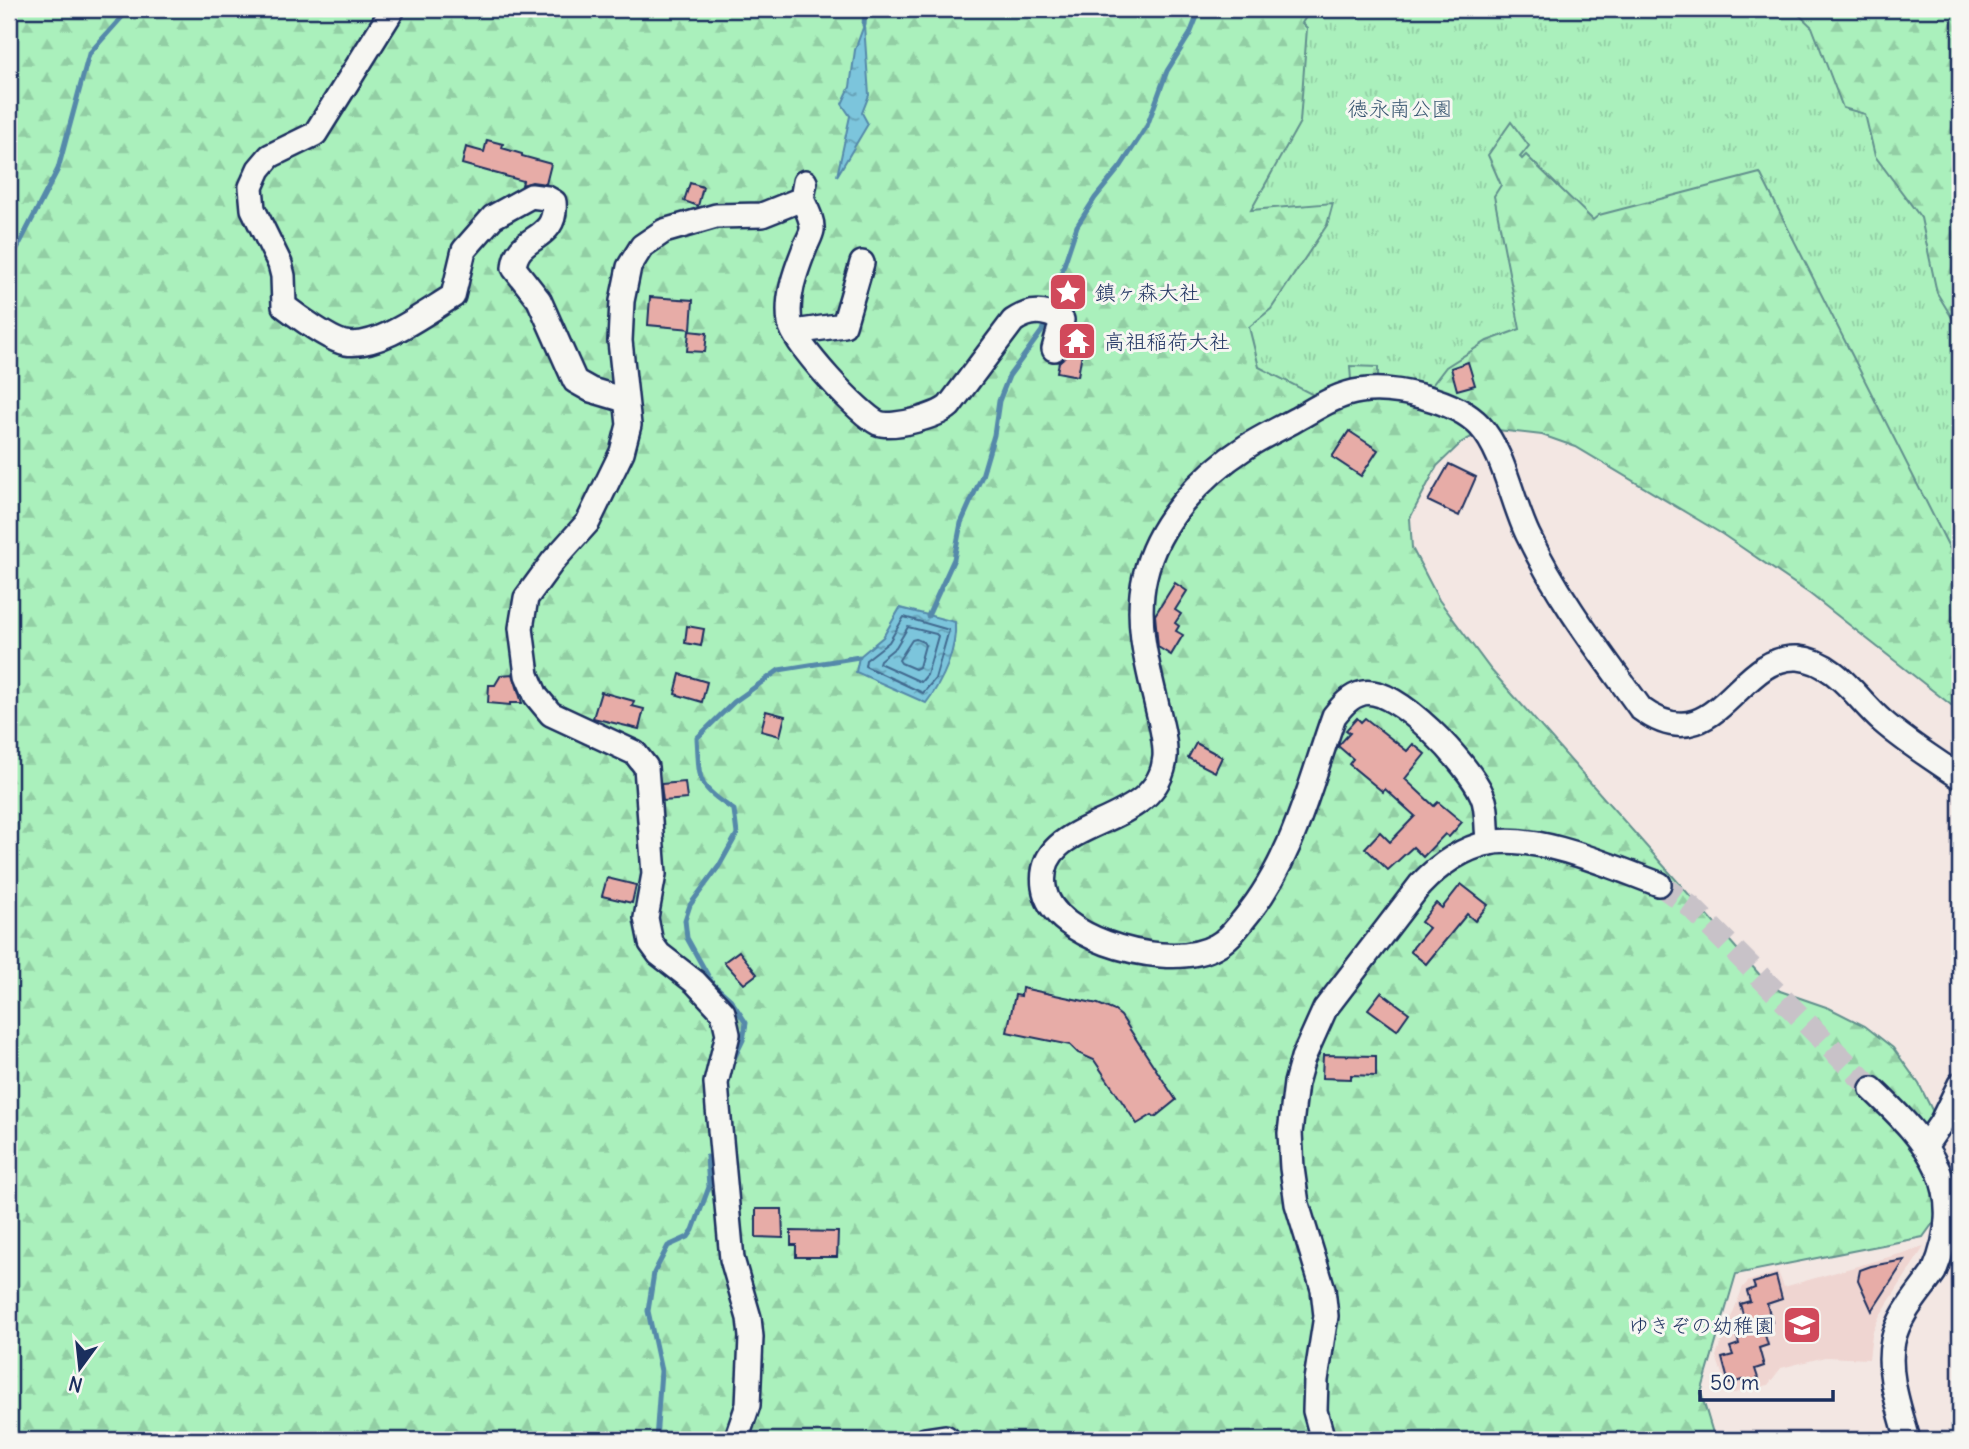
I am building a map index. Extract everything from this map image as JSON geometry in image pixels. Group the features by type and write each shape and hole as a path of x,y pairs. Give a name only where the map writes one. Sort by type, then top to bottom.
{"street":[{"path":"393,9 315,134 270,156 259,169 251,187 253,209 280,264 284,306 303,321 345,343 381,339 453,296 464,250 493,217 531,196 547,198 554,202 555,212 547,231 520,247 514,258 514,268 539,300 575,381 591,390 625,400"},
{"path":"736,1440 748,1405 751,1337 749,1318 732,1259 719,1121 716,1083 728,1034 723,1012 695,982 659,954 651,943 646,918 654,874 646,767 635,753 551,714 536,696 527,675 521,628 526,598 553,561 588,522 609,484 622,452 629,425 620,341 622,301 629,267 642,246 664,230 716,216 762,215 804,190 812,230 793,278 790,324 803,347 859,409 878,423 890,426 941,413 1013,321 1024,313 1038,311 1062,320 1054,349"},
{"path":"794,332 844,325 862,263"},
{"path":"1489,843 1486,831 1487,812 1483,796 1474,780 1431,731 1408,710 1378,692 1362,693 1347,700 1334,716 1295,834 1273,880 1230,936 1212,948 1183,955 1137,951 1109,945 1068,922 1055,911 1047,899 1044,874 1051,850 1133,807 1153,789 1161,774 1165,757 1163,740 1140,611 1150,555 1159,536 1186,500 1245,447 1311,411 1357,391 1378,390 1433,400 1457,410 1481,427 1496,451 1527,534 1572,615 1641,709 1650,715 1670,723 1685,724 1701,720 1718,710 1761,670 1777,662 1798,658 1815,663 1837,675 1882,721 1960,777"},
{"path":"1323,1440 1315,1411 1316,1381 1326,1316 1323,1289 1297,1204 1290,1133 1296,1083 1307,1048 1325,1009 1420,885 1437,867 1471,849 1489,843 1531,843 1589,858 1659,884"},
{"path":"1928,1142 1941,1123 1960,1084"},
{"path":"1872,1089 1928,1142 1950,1176 1956,1198 1954,1224 1947,1250 1902,1318 1893,1341 1891,1369 1909,1440"},
{"path":"925,1440 945,1437 950,1440"}],"shaded area":[{"name":"ゆきぞの幼稚園","path":"1924,1247 1879,1317 1872,1334 1869,1359 1825,1357 1781,1368 1768,1385 1729,1394 1716,1356 1743,1287 1749,1281 1778,1272 1784,1287"}],"green space":[{"path":"9,9 1960,9 1960,712 1810,594 1722,534 1576,447 1542,435 1497,430 1479,433 1462,442 1437,466 1410,518 1412,548 1439,600 1491,670 1759,974 1780,991 1829,1008 1865,1026 1893,1048 1919,1084 1933,1112 1942,1176 1941,1212 1923,1237 1736,1274 1701,1393 1715,1440 9,1440"},
{"name":"徳永南公園","path":"1311,9 1793,9 1812,27 1843,108 1865,114 1875,156 1921,218 1937,293 1960,331 1960,549 1951,551 1760,173 1599,215 1593,220 1526,155 1522,159 1520,157 1529,146 1511,122 1488,155 1501,185 1494,196 1520,329 1487,341 1446,367 1423,397 1378,391 1378,367 1350,366 1352,393 1325,401 1259,367 1249,327 1271,309 1327,225 1333,203 1251,210 1300,122 1307,28 1302,23"}],"water":[{"path":"864,25 869,95 862,113 868,124 837,176 850,116 842,104 850,87 855,50"},
{"path":"900,608 955,622 954,643 948,665 926,703 856,672 859,657 883,637"}],"building":[{"path":"487,140 503,144 502,148 522,156 551,164 546,184 532,182 522,185 523,181 462,164 466,147 484,152"},
{"path":"690,183 703,187 698,206 684,201"},
{"path":"650,297 693,300 691,329 648,325"},
{"path":"1074,328 1082,329 1081,334 1085,335 1078,376 1057,372 1059,362 1068,353"},
{"path":"689,331 707,333 705,352 687,351"},
{"path":"1468,362 1475,385 1457,390 1451,368"},
{"path":"1349,431 1378,450 1361,476 1332,457"},
{"path":"1449,464 1476,477 1459,516 1428,501"},
{"path":"1175,583 1187,591 1175,610 1181,614 1175,623 1179,626 1176,631 1183,635 1171,655 1158,647 1155,615"},
{"path":"687,626 704,629 701,646 685,643"},
{"path":"513,674 522,703 488,703 489,685 495,685 501,675"},
{"path":"680,674 707,682 702,702 675,694"},
{"path":"601,692 634,701 632,706 644,709 639,729 593,718"},
{"path":"766,711 785,716 780,736 761,731"},
{"path":"1357,718 1361,722 1365,718 1407,751 1413,744 1425,754 1405,779 1434,806 1438,802 1462,822 1449,837 1445,834 1423,857 1413,847 1388,870 1365,848 1380,832 1390,842 1415,816 1385,789 1383,792 1349,764 1353,759 1338,746 1350,733 1346,730"},
{"path":"1196,743 1222,757 1215,772 1188,758"},
{"path":"685,782 687,799 663,801 661,784"},
{"path":"607,878 636,885 632,903 602,896"},
{"path":"1461,884 1488,905 1475,921 1467,914 1426,964 1410,951 1429,928 1421,922 1436,903 1442,908"},
{"path":"739,951 757,974 744,984 724,962"},
{"path":"1022,988 1098,1004 1115,1011 1121,1016 1176,1100 1155,1117 1152,1115 1137,1124 1094,1060 1078,1053 1070,1045 1007,1032 1015,995 1021,996"},
{"path":"1381,992 1409,1013 1397,1030 1368,1009"},
{"path":"1323,1055 1376,1056 1376,1076 1322,1078"},
{"path":"756,1209 782,1209 783,1238 756,1237"},
{"path":"791,1231 838,1232 837,1257 796,1257 796,1245 791,1245"},
{"path":"1905,1260 1872,1311 1858,1280 1860,1270"},
{"path":"1776,1276 1782,1299 1767,1304 1772,1322 1762,1325 1768,1345 1759,1348 1764,1366 1755,1369 1759,1381 1744,1386 1742,1380 1729,1384 1722,1358 1733,1355 1730,1347 1739,1344 1735,1328 1746,1325 1740,1304 1750,1301 1747,1291 1755,1288 1753,1283"}],"waterway":[{"path":"9,264 58,169 89,54 129,9"},
{"path":"864,25 865,9"},
{"path":"1050,307 1077,226 1147,126 1167,71 1190,34 1200,9"},
{"path":"928,616 954,559 961,523 982,476 994,435 999,401 1009,376 1042,331 1045,321"},
{"path":"730,1067 743,1040 746,1023 730,999 712,983 687,938 685,920 690,905 719,866 737,834 734,810 712,794 702,781 697,738 734,702 779,670 859,657"},
{"path":"656,1440 661,1371 648,1311 654,1273 668,1246 688,1237 693,1230 709,1187 707,1157"}],"tunnel":[{"path":"1659,884 1691,907 1872,1089"}],"place":[{"name":"鎮ヶ森大社","path":"1068,292"},
{"name":"高祖稲荷大社","path":"1077,341"},
{"name":"ゆきぞの幼稚園","path":"1802,1325"}]}
